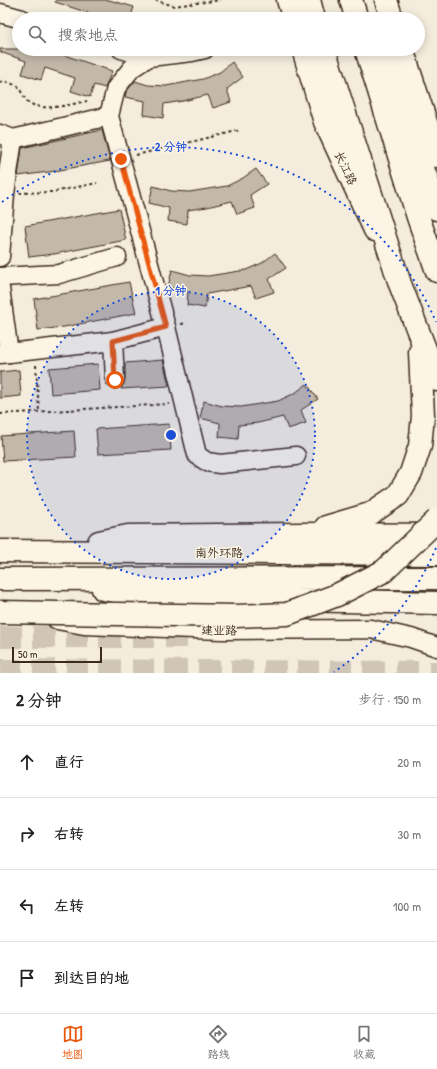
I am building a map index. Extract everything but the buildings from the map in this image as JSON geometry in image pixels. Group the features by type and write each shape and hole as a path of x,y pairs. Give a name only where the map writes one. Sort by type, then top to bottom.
{"main road":[{"path":"288,0 292,12"},
{"path":"309,0 312,12"},
{"path":"351,0 355,12"},
{"path":"367,0 370,12"},
{"path":"387,0 390,12"},
{"name":"长江路","path":"305,56 325,122 400,284"},
{"name":"长江路","path":"326,56 400,284 419,337 437,380"},
{"path":"368,56 418,217 437,271"},
{"path":"384,56 437,209"},
{"path":"404,56 437,156"},
{"path":"303,534 370,514 398,495 411,473 420,446 423,416 419,337"},
{"path":"0,612 236,616 287,614 337,595 384,571 437,520"},
{"path":"48,551 128,536 303,534 437,535"},
{"name":"南外环路","path":"0,551 437,554"},
{"path":"0,580 437,578"},
{"path":"41,579 149,597 437,603"},
{"path":"379,602 437,618"}],"street":[{"path":"0,12 12,16"},
{"path":"146,56 158,56"},
{"path":"149,57 132,68 116,88 109,116 166,327 198,455 206,462 220,464 296,456"},
{"path":"0,257 5,194 7,136 109,116"},
{"path":"0,276 59,274 117,257"},
{"path":"0,288 5,353 113,341 166,327"},
{"path":"113,341 115,380"},
{"name":"建业路","path":"0,612 84,625 100,626 222,630 371,629 411,638 437,647"}],"path":[{"path":"155,0 174,6 221,0"},
{"path":"0,82 4,81 18,86 28,102 40,107 87,101"},
{"path":"121,159 241,130"},
{"path":"5,194 53,192 97,183"},
{"path":"35,350 39,412"},
{"path":"0,414 185,404"}],"tunnel":[{"path":"0,637 192,637"},
{"path":"0,670 437,672"}],"route":[{"path":"115,380 113,341 166,327 121,159"}]}
